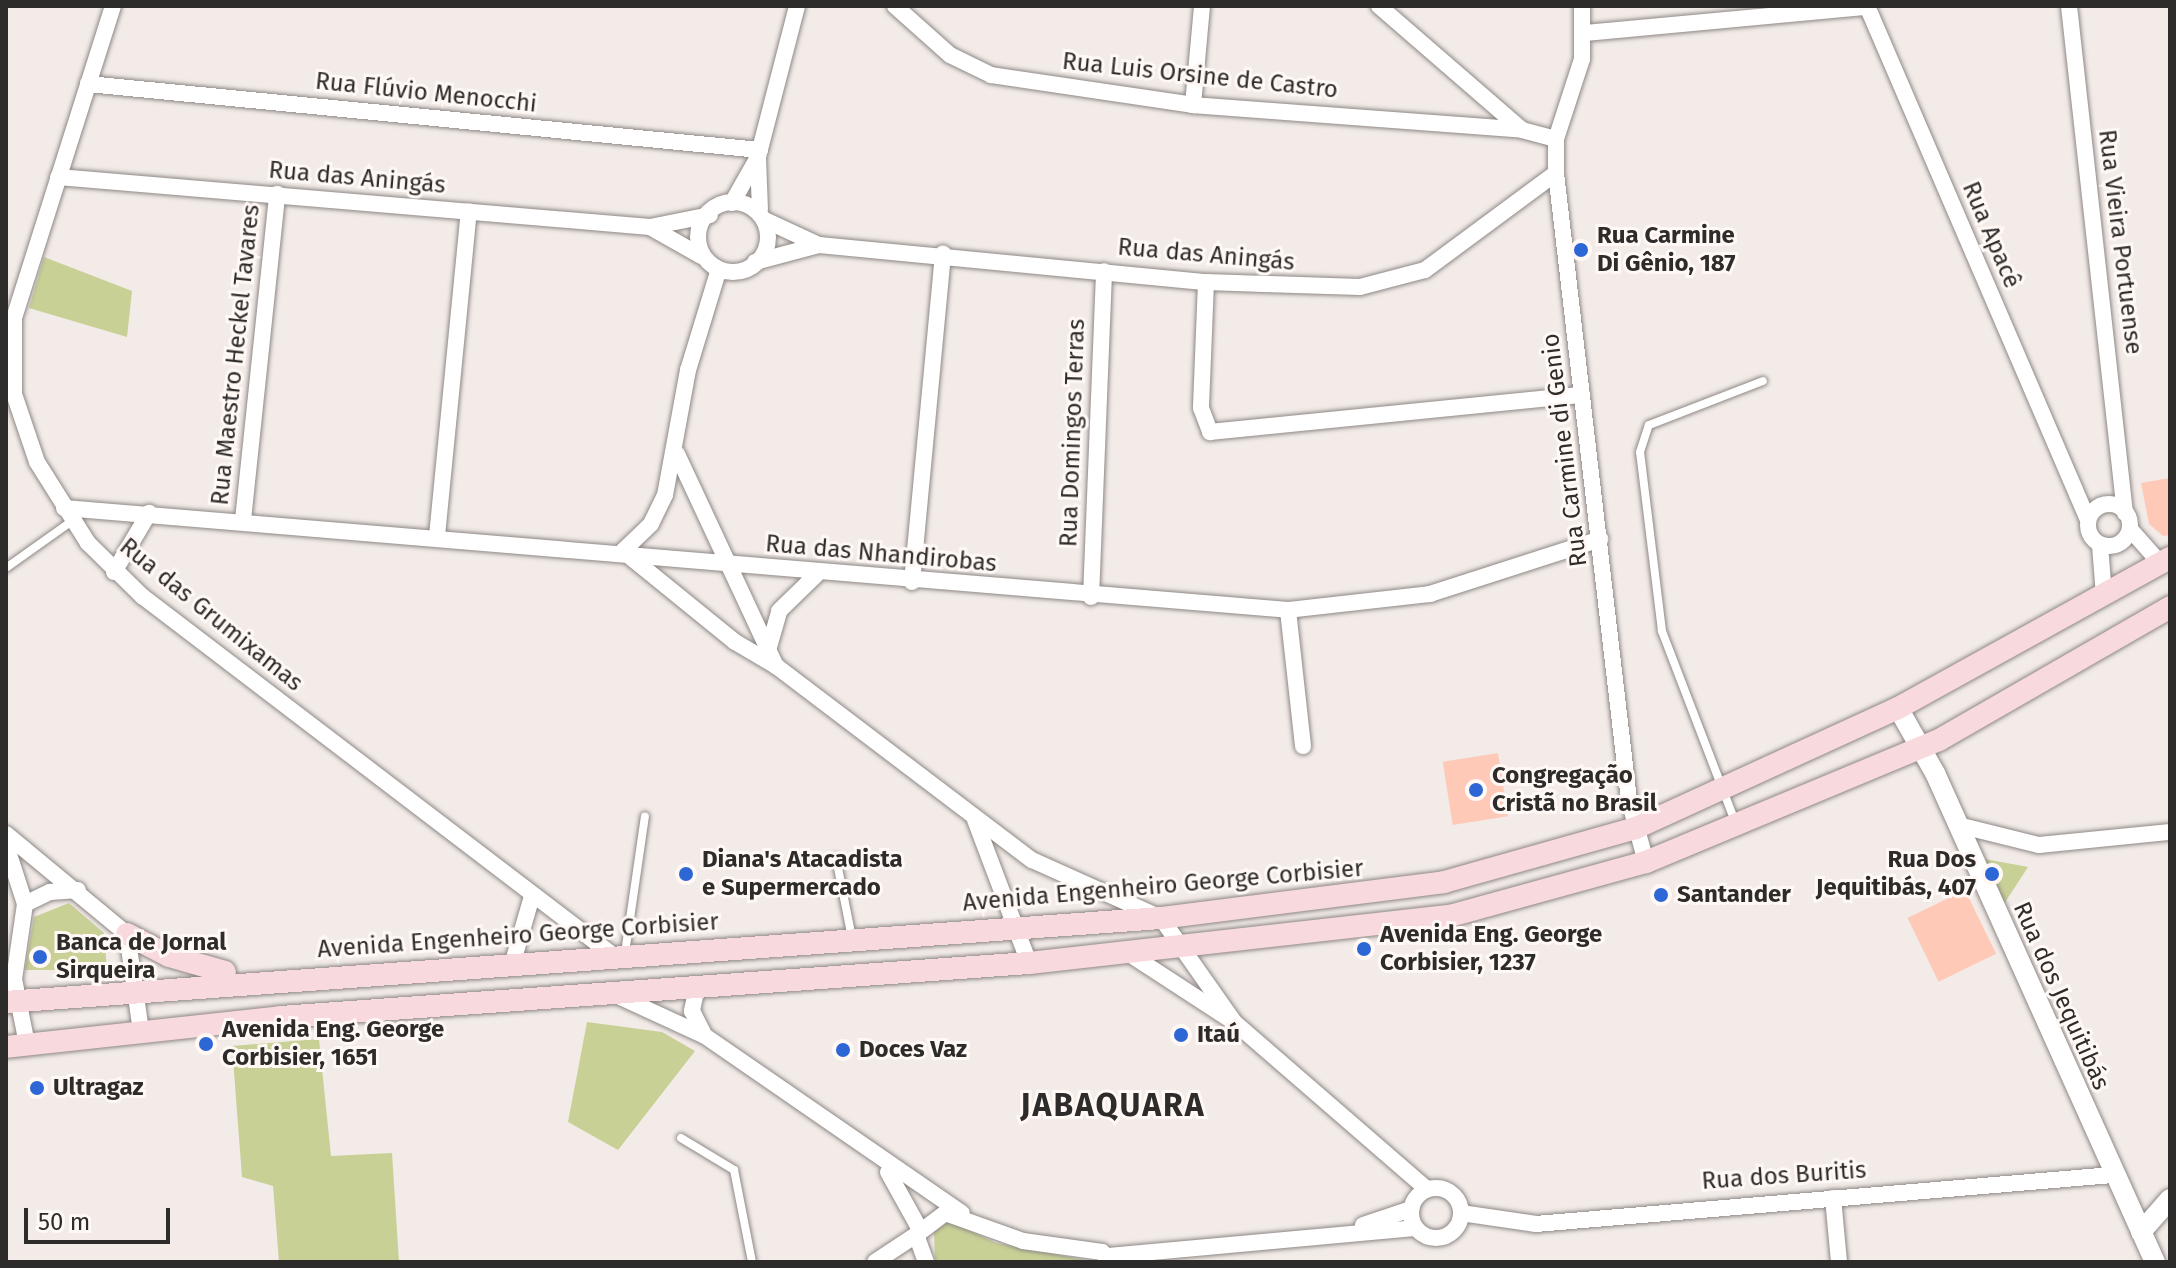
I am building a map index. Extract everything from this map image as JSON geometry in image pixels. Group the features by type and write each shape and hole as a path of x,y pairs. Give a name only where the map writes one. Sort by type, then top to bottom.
{"main road":[{"name":"Avenida Engenheiro George Corbisier","path":"11,1001 266,978 512,965 1011,926 1161,918 1444,882 1636,828 1898,708 2165,561"},
{"path":"17,1046 141,1031 1029,963 1450,916 1646,862 1919,747 2170,607"},
{"path":"127,934 204,970 266,978"}],"street":[{"name":"Rua das Grumixamas","path":"113,6 10,319 20,428 68,515 114,572 532,896 620,957"},
{"path":"718,272 701,256 696,242 710,215 732,203 759,153 797,6"},
{"name":"Rua Luis Orsine de Castro","path":"895,6 950,55 991,75 1193,105 1522,130 1556,139"},
{"path":"1193,105 1202,6"},
{"path":"1379,6 1522,130"},
{"path":"1582,6 1585,33 1867,6"},
{"name":"Rua Apacê","path":"1867,6 2071,483 2092,514"},
{"name":"Rua Vieira Portuense","path":"2069,6 2127,484 2124,516"},
{"name":"Rua Carmine di Genio","path":"1585,33 1556,139 1556,173 1636,828 1646,862"},
{"name":"Rua Flúvio Menocchi","path":"88,84 759,153"},
{"path":"718,272 748,264 764,250 759,153"},
{"name":"Rua das Aningás","path":"748,264 819,245 943,253 1206,282 1294,288 1395,281 1425,270 1556,173"},
{"name":"Rua das Aningás","path":"58,177 650,227 710,215"},
{"name":"Rua Maestro Heckel Tavares","path":"243,520 277,194"},
{"path":"732,203 763,215"},
{"path":"437,536 469,212"},
{"name":"Rua das Aningás","path":"763,215 819,245"},
{"name":"Rua das Aningás","path":"650,227 701,256"},
{"path":"912,582 943,253"},
{"name":"Rua Domingos Terras","path":"1091,597 1104,271"},
{"path":"718,272 688,370 677,454 660,510 623,551 735,642 776,666 1032,860 1161,918 1234,1022"},
{"path":"1206,282 1201,408 1210,432 1582,395"},
{"path":"677,454 725,564 776,666"},
{"path":"114,572 149,513"},
{"name":"Rua das Nhandirobas","path":"68,515 149,513 243,520 623,551 817,574 1288,610 1430,594 1600,539"},
{"path":"2104,596 2100,545 2092,514 2124,516 2165,561"},
{"path":"2100,545 2119,544 2124,516"},
{"path":"769,647 779,611 817,574"},
{"path":"1288,610 1303,746"},
{"name":"Rua dos Jequitibás","path":"1898,708 1958,825 2112,1175 2155,1262"},
{"path":"973,815 1001,876 1011,926 1029,963"},
{"path":"1958,825 2039,845 2170,832"},
{"path":"6,834 78,890 127,934 138,988 141,1031"},
{"path":"6,845 25,904 11,1001 17,1046"},
{"path":"1001,876 1032,860"},
{"path":"25,904 50,892 78,890"},
{"path":"512,965 532,896"},
{"path":"612,993 705,1036 880,1161 962,1213 1023,1241 1110,1259 1177,1254 1347,1230 1415,1228 1444,1238 1461,1213 1450,1192 1427,1189 1234,1022 1128,953"},
{"path":"697,987 692,1011 705,1036"},
{"path":"880,1161 918,1231 926,1262"},
{"name":"Rua dos Buritis","path":"1461,1213 1536,1224 2112,1175"},
{"path":"1347,1230 1411,1209 1427,1189"},
{"path":"1833,1198 1839,1262"},
{"path":"2141,1232 2170,1199"},
{"path":"1411,1209 1415,1228"},
{"path":"875,1262 936,1215 962,1213"},
{"path":"1148,1262 1177,1254"}],"lane":[{"path":"1736,824 1662,631 1640,452 1649,425 1763,381"},
{"path":"6,568 68,515"},
{"path":"620,957 645,816"},
{"path":"836,858 853,939"},
{"path":"681,1138 734,1170 752,1262"}],"green space":[{"path":"44,257 132,291 127,337 29,308"},
{"path":"1985,861 2028,867 2002,907"},
{"path":"69,903 104,933 107,970 25,970 34,917"},
{"path":"587,1022 662,1032 695,1051 618,1150 568,1122"},
{"path":"319,1039 331,1156 392,1153 399,1262 279,1262 273,1186 242,1177 232,1046"},
{"path":"949,1221 996,1243 1095,1262 935,1262 934,1232"}],"building":[{"path":"2170,478 2170,535 2163,536 2149,524 2141,483"},
{"name":"Congregação Cristã no Brasil","path":"1498,753 1508,816 1453,825 1443,762"},
{"path":"1965,890 1996,954 1939,982 1907,918"}],"place":[{"name":"Rua Carmine Di Gênio, 187","path":"1581,250"},
{"name":"Congregação Cristã no Brasil","path":"1476,790"},
{"name":"Diana's Atacadista e Supermercado","path":"686,874"},
{"name":"Rua Dos Jequitibás, 407","path":"1992,874"},
{"name":"Santander","path":"1661,895"},
{"name":"Avenida Eng. George Corbisier, 1237","path":"1364,949"},
{"name":"Banca de Jornal Sirqueira","path":"40,957"},
{"name":"Itaú","path":"1181,1035"},
{"name":"Avenida Eng. George Corbisier, 1651","path":"206,1044"},
{"name":"Doces Vaz","path":"843,1050"},
{"name":"Ultragaz","path":"37,1088"}],"district":[{"name":"JABAQUARA","path":"1113,1105"}]}
